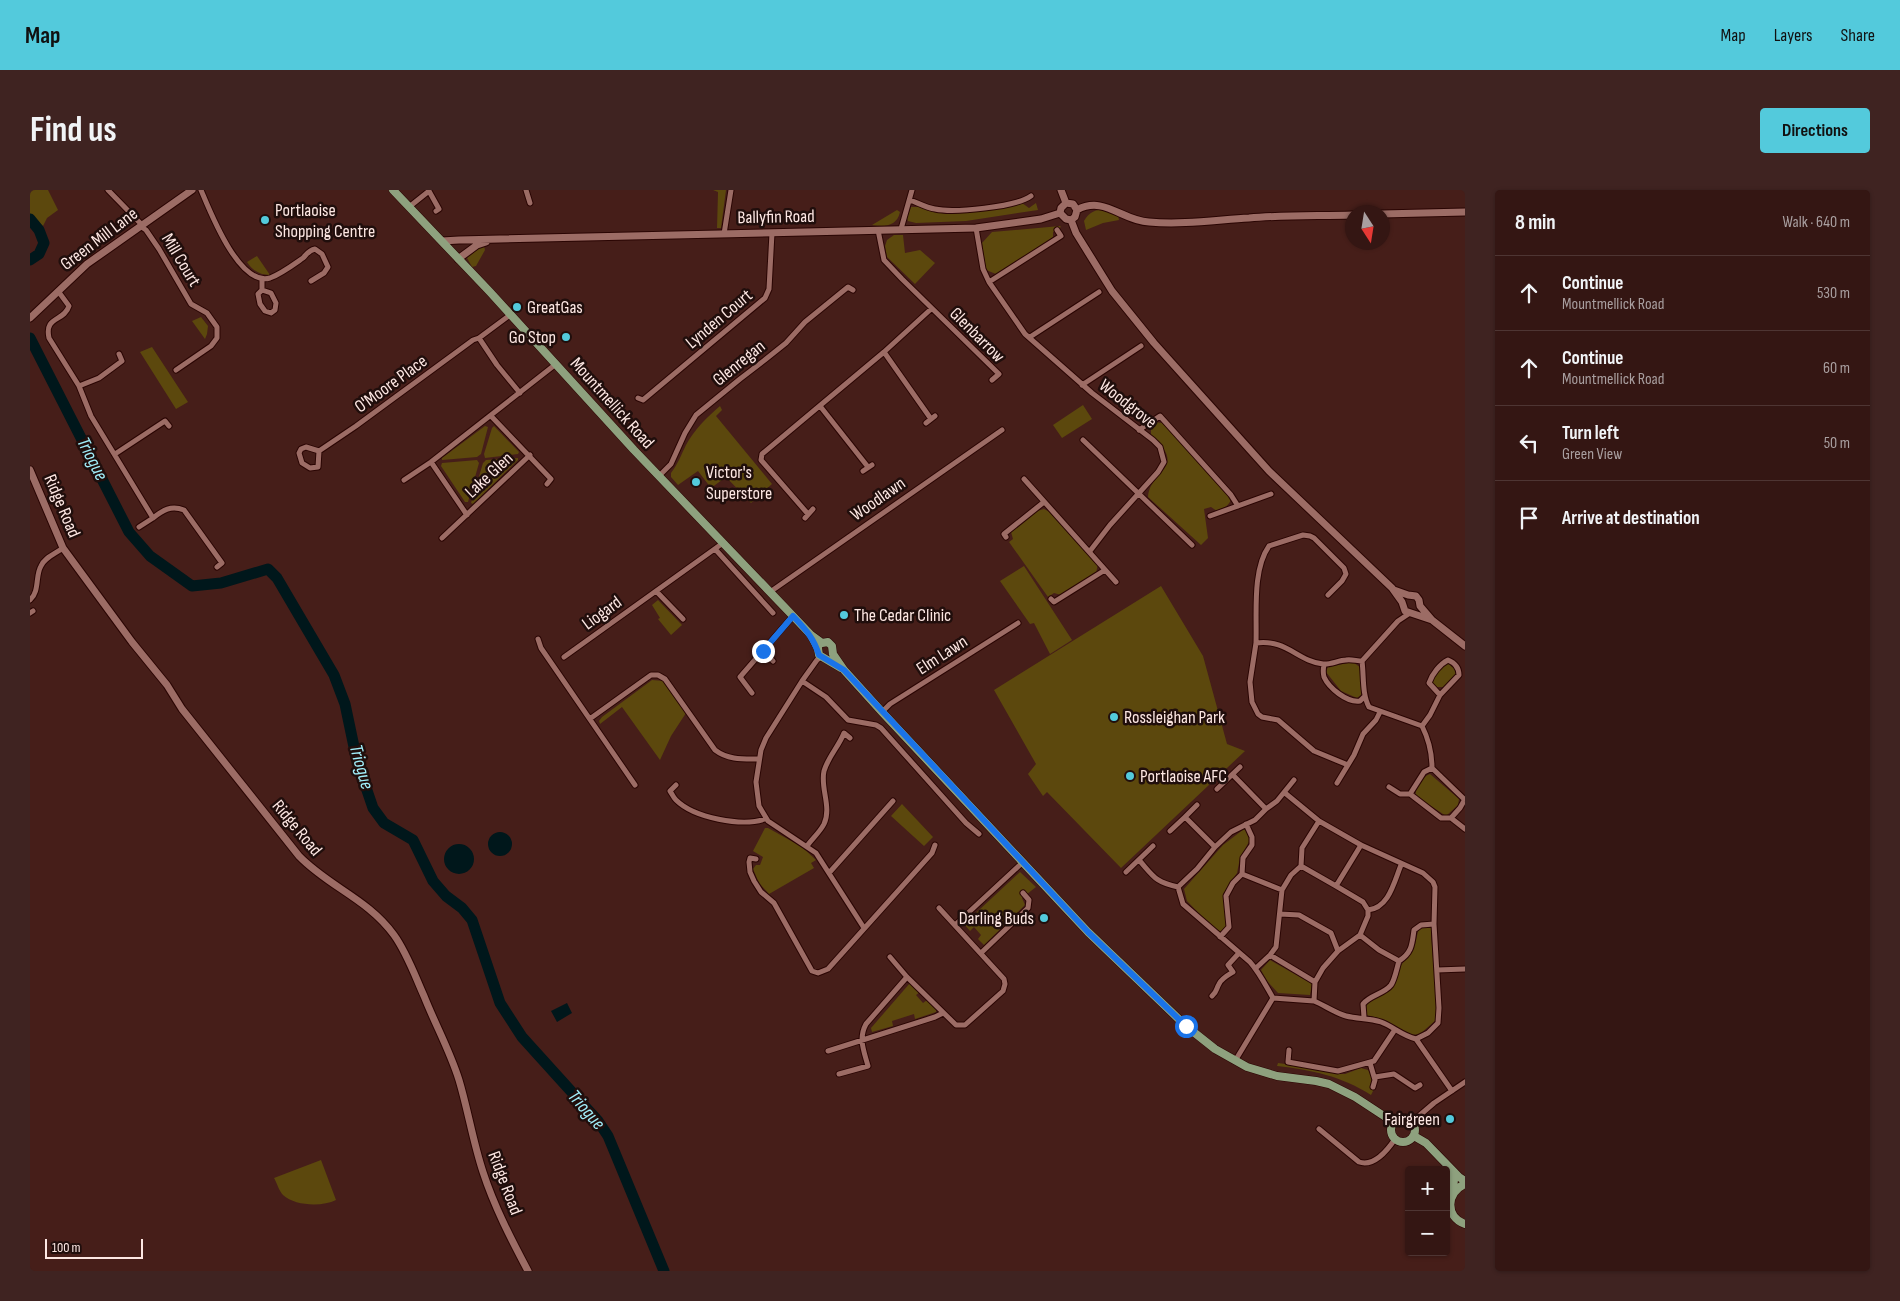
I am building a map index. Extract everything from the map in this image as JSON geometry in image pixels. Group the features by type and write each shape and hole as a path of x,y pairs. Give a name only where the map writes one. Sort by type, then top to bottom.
{"main road":[{"name":"Mountmellick Road","path":"392,190 458,258 659,476 820,646 828,642 832,646 826,656"},
{"path":"820,646 818,652 844,670 1088,932 1169,1011 1216,1049 1235,1061 1259,1072 1316,1081 1341,1089 1371,1107 1392,1123"},
{"path":"1402,1117 1412,1121 1416,1128 1414,1136 1406,1142 1395,1139 1391,1132 1392,1123 1402,1117"},
{"path":"1414,1136 1426,1143 1465,1183 1456,1189 1452,1195"},
{"path":"1448,1164 1454,1180 1450,1208 1456,1220 1465,1224"}],"street":[{"name":"Mill Court","path":"108,190 146,230 191,304 207,313 216,327 216,338 211,346 176,370"},
{"name":"Green Mill Lane","path":"30,318 83,268 192,190"},
{"path":"201,190 213,220 231,250 249,272 262,279 275,276 315,249 322,254 328,267 324,273 311,282"},
{"path":"526,190 530,203"},
{"path":"724,234 731,190"},
{"path":"901,229 912,190"},
{"path":"1061,190 1066,203"},
{"path":"409,207 424,192 429,191 439,209 436,211"},
{"path":"910,200 935,209 950,210 995,206 1029,200"},
{"path":"1066,203 1073,204 1077,210 1077,215 1071,220"},
{"path":"1066,203 1061,208 1060,213 1066,219 1071,220"},
{"path":"1077,210 1090,205 1103,205 1135,220 1159,223 1345,215"},
{"path":"1390,214 1465,212"},
{"name":"Ballyfin Road","path":"442,241 976,228 1041,219 1060,213"},
{"path":"1071,220 1076,233 1112,291 1154,343 1269,470 1392,588 1402,605 1412,613 1432,620"},
{"name":"Woodgrove","path":"976,228 982,269 1025,334 1082,384 1160,447 1164,462 1158,472 1110,525 1090,551"},
{"name":"Glenbarrow","path":"878,230 884,260 998,374 992,380"},
{"path":"989,282 1060,236 1057,230"},
{"name":"Lynden Court","path":"638,398 644,400 765,298 770,289 772,233"},
{"name":"Ballyfin Road","path":"458,258 477,245 491,240"},
{"path":"262,279 262,290 258,294 260,304 265,311 271,313 277,306 275,299 269,291 262,290"},
{"name":"Glenregan","path":"659,476 671,464 685,433 696,415 786,343 805,322 848,287 852,290"},
{"path":"58,291 69,306 68,311 49,324 47,330 49,338 79,386 91,416 153,518"},
{"path":"1030,337 1099,292"},
{"name":"Glenbarrow","path":"813,509 807,516 761,460 762,454 884,352 932,309"},
{"name":"O'Moore Place","path":"319,451 510,315"},
{"path":"479,338 497,365 520,393"},
{"name":"Woodgrove","path":"1082,384 1141,346"},
{"path":"884,352 931,420"},
{"path":"79,386 99,378 122,361 119,354"},
{"path":"404,480 491,416 556,364"},
{"path":"820,406 868,468"},
{"name":"Lake Glen","path":"491,416 551,479 547,484"},
{"path":"1139,430 1160,416 1231,495 1238,506"},
{"path":"115,454 165,421 168,426"},
{"name":"Woodlawn","path":"770,592 1002,430"},
{"path":"1082,440 1192,545"},
{"name":"O'Moore Place","path":"306,447 319,451 318,467 310,468 302,463 299,453 302,448 306,447"},
{"name":"Lake Glen","path":"442,538 530,456"},
{"name":"Lake Glen","path":"430,462 467,515"},
{"name":"Ridge Road","path":"30,470 63,548 182,709 299,856 315,872 363,902 377,914 396,938 416,977 458,1079 478,1155 490,1191 501,1218 528,1271"},
{"path":"1024,479 1116,582"},
{"path":"1210,516 1271,494"},
{"path":"1006,537 1004,534 1044,502"},
{"path":"139,527 162,511 175,507 184,510 222,563 217,567"},
{"path":"1328,595 1342,581 1346,574 1344,568 1314,538 1303,535 1269,546 1260,561 1256,643 1250,682 1252,702 1258,714 1262,717 1278,720 1314,751 1348,765"},
{"name":"Liogard","path":"564,657 723,543"},
{"path":"30,600 36,591 40,566 48,557 63,548"},
{"path":"715,549 773,613"},
{"path":"1051,599 1054,602 1105,570"},
{"path":"1392,588 1418,598 1420,606 1432,620 1465,646"},
{"path":"656,591 683,619"},
{"path":"1398,621 1402,605 1408,595"},
{"path":"1420,606 1418,610 1398,621 1362,661 1365,684 1364,697 1369,707 1422,726 1428,738 1432,768 1465,799 1451,818"},
{"path":"752,693 740,677 793,616"},
{"name":"Elm Lawn","path":"882,712 890,704 1018,623"},
{"path":"538,639 541,648 591,718 635,785"},
{"path":"1256,643 1271,642 1279,644 1300,656 1324,665 1345,660 1362,661"},
{"path":"763,651 773,661"},
{"path":"826,656 802,681 766,738 758,759 756,782 760,806 765,819 816,853 864,928"},
{"path":"1422,726 1440,695 1459,675 1459,670 1455,663 1448,660 1432,676 1430,683 1440,695"},
{"path":"1324,665 1324,676 1334,689 1356,702 1364,697"},
{"path":"591,718 651,676 658,676 665,679 715,750 731,757 758,759"},
{"path":"802,681 826,697 848,720 876,725 881,728 979,834"},
{"path":"1337,783 1363,734 1376,720 1380,712"},
{"path":"807,846 824,824 827,808 823,780 824,770 840,744 844,733 850,738"},
{"path":"1217,789 1240,767"},
{"path":"1410,794 1424,772 1432,768"},
{"path":"1233,775 1266,809"},
{"path":"1178,887 1231,832 1255,820 1285,793 1294,780"},
{"path":"676,785 670,791 676,800 687,808 732,822 753,822 765,819"},
{"path":"1389,787 1400,794 1410,794 1441,818 1451,818 1465,829"},
{"path":"1273,998 1314,1001 1343,1015 1355,1018 1364,1017 1388,1025 1404,1036 1416,1039 1428,1033 1438,1023 1439,1008 1434,924 1435,887 1433,882 1423,874 1361,845 1319,821 1285,793"},
{"path":"829,873 893,801"},
{"path":"1170,831 1197,805"},
{"path":"1185,817 1215,847"},
{"path":"1256,968 1276,947 1282,890 1290,876 1301,866 1302,848 1319,821"},
{"path":"1220,937 1229,927 1226,896 1233,883 1242,874 1243,858 1252,844 1252,837 1246,824"},
{"path":"756,859 750,858 748,862 754,881 761,892 774,903 812,971 823,973 932,853 934,845"},
{"path":"1336,886 1361,845"},
{"path":"1126,872 1153,846"},
{"path":"1139,860 1155,879 1178,887"},
{"path":"955,925 1022,862"},
{"path":"1368,910 1381,906 1386,900 1401,865"},
{"path":"1301,866 1363,902 1368,910 1368,916 1360,935 1338,951 1323,968 1315,982 1314,1001"},
{"path":"1242,874 1282,890"},
{"path":"1178,887 1183,904 1256,968 1257,974 1273,998"},
{"path":"981,953 1028,908 1029,900 1024,893"},
{"path":"890,957 907,977 943,1012 956,1024 962,1026 1003,991 1004,979 939,908"},
{"path":"1280,914 1299,915 1331,933 1338,951"},
{"path":"1364,1017 1363,1004 1368,998 1375,996 1390,985 1399,960 1407,956 1412,948 1414,930 1421,925 1434,924"},
{"path":"1360,935 1379,950 1399,960"},
{"path":"1212,996 1222,979 1233,972 1228,966 1239,953"},
{"path":"1270,955 1315,982"},
{"path":"1437,970 1465,969"},
{"path":"839,1074 868,1066 862,1032 866,1024 907,977"},
{"path":"1235,1061 1273,998"},
{"path":"828,1051 935,1017 943,1012"},
{"path":"1289,1050 1288,1062 1338,1071 1374,1062 1394,1030"},
{"path":"1416,1039 1452,1091"},
{"path":"1370,1063 1374,1077 1373,1087"},
{"path":"1374,1077 1394,1074 1415,1088 1420,1085"},
{"path":"1412,1121 1465,1082"},
{"path":"1406,1090 1408,1083"},
{"path":"1319,1128 1359,1162 1366,1164 1374,1162 1395,1139"}],"shaded area":[{"path":"30,190 48,190 58,210 47,218 43,226 36,220 30,219"},
{"path":"713,190 726,190 721,228 717,228 718,192"},
{"path":"1022,203 1029,208 1036,203 1038,210 966,221 916,223 908,221 907,218 911,207 917,207 918,205 946,214"},
{"path":"1105,209 1118,216 1119,220 1103,223 1086,230 1084,221 1088,215"},
{"path":"897,210 900,212 893,223 881,226 872,225"},
{"path":"1060,226 1053,232 1051,239 996,274 986,270 982,243 992,232"},
{"path":"894,235 903,235 905,253 920,250 935,263 915,284 887,257 885,246 887,240"},
{"path":"484,246 485,250 476,266 472,267 467,258"},
{"path":"257,256 270,275 257,272 247,262"},
{"path":"201,317 208,326 205,339 192,321"},
{"path":"152,347 188,402 176,409 140,352"},
{"path":"1083,405 1092,419 1062,438 1053,425"},
{"path":"720,406 722,410 716,416 772,484 751,503 726,477 711,488 698,471 678,485 671,477 671,473 693,434"},
{"path":"1155,422 1166,426 1231,499 1228,505 1217,511 1211,507 1204,509 1208,538 1201,545 1148,497 1150,488 1167,462 1167,455 1162,446 1151,435 1151,425"},
{"path":"485,426 488,427 481,454 477,457 442,460 442,458"},
{"path":"494,426 519,452 518,454 485,458 484,454"},
{"path":"518,458 473,504 471,503 483,463 486,460"},
{"path":"477,460 479,463 468,502 465,502 441,466 442,463"},
{"path":"1044,509 1050,512 1098,564 1096,573 1061,595 1054,593 1048,597 1009,542 1013,539 1011,532 1013,529 1037,511"},
{"path":"1024,566 1072,640 1050,654 1034,623 1030,624 1000,581"},
{"name":"Rossleighan Park","path":"1161,586 1203,656 1227,744 1245,751 1121,868 1047,792 1043,796 1028,774 1036,764 994,690"},
{"path":"658,600 682,625 671,635 658,619 660,618 652,605"},
{"path":"1353,662 1361,668 1361,695 1357,698 1341,691 1326,672 1328,667"},
{"path":"1449,663 1456,668 1456,674 1444,687 1437,687 1433,683 1435,677 1441,668"},
{"path":"652,680 664,681 686,713 671,736 660,760 622,707 600,724 599,721"},
{"path":"1430,774 1459,799 1458,805 1446,816 1416,796 1416,789 1425,777"},
{"path":"902,804 933,837 924,846 891,816"},
{"path":"765,828 802,847 816,860 811,863 814,868 769,894 759,883 753,869 756,865 760,865 763,857 753,851"},
{"path":"1244,829 1251,838 1240,858 1237,873 1223,894 1228,925 1222,932 1217,932 1187,901 1184,889 1223,845"},
{"path":"1020,872 1036,887 1022,898 1025,905 984,945 978,939 981,935 974,927 970,931 964,924"},
{"path":"1419,928 1431,928 1437,1008 1436,1020 1420,1034 1410,1035 1387,1021 1367,1015 1365,1008 1369,1001 1388,991 1398,970 1413,950"},
{"path":"1270,960 1312,984 1310,995 1278,993 1268,982 1261,970"},
{"path":"910,983 920,992 916,995 923,1003 927,1000 936,1009 936,1012 915,1019 914,1014 892,1021 893,1026 872,1032 871,1028"},
{"path":"1278,1063 1338,1074 1345,1074 1361,1068 1368,1070 1372,1077 1371,1087 1374,1089 1371,1095 1349,1083 1314,1072 1277,1066"},
{"path":"321,1160 336,1200 324,1204 309,1204 288,1199 283,1195 274,1178"}],"water":[{"path":"500,832 509,835 512,844 509,853 500,856 491,853 488,844 491,835"},
{"path":"459,844 470,848 474,859 470,870 459,874 448,870 444,859 448,848"},
{"path":"567,1003 572,1013 557,1022 551,1011"}],"waterway":[{"name":"Triogue","path":"30,219 39,230 44,243 39,254 30,260"},
{"name":"Triogue","path":"30,338 129,532 150,556 192,586 221,583 268,569 277,578 334,675 345,704 357,761 373,808 384,823 413,840 433,881 472,920 500,1003 522,1037 598,1121 608,1136 664,1271"}],"place":[{"name":"Portlaoise Shopping Centre","path":"265,220"},
{"name":"GreatGas","path":"517,307"},
{"name":"Go Stop","path":"566,337"},
{"name":"Victor's Superstore","path":"696,482"},
{"name":"The Cedar Clinic","path":"844,615"},
{"name":"Rossleighan Park","path":"1114,717"},
{"name":"Portlaoise AFC","path":"1130,776"},
{"name":"Darling Buds","path":"1044,918"},
{"name":"Fairgreen","path":"1450,1119"}],"route":[{"path":"763,651 793,616 811,635 818,648 819,655 844,670 1088,932 1186,1026"}]}
